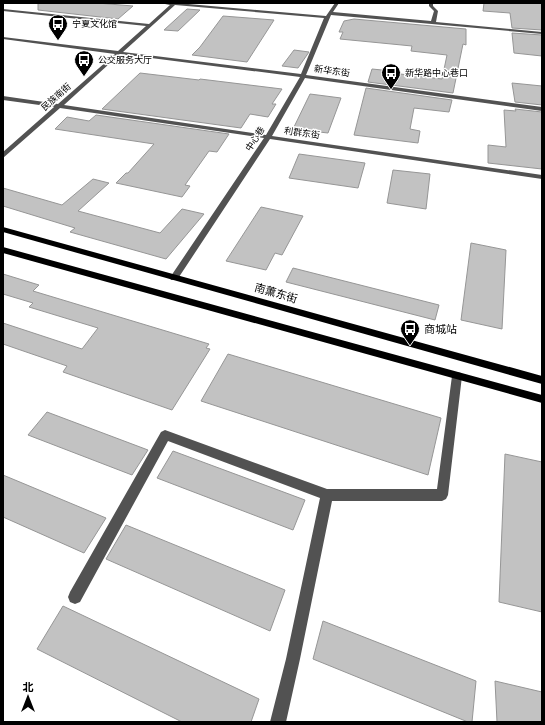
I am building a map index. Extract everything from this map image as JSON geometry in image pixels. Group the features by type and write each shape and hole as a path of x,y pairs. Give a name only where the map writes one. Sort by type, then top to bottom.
{"main road":[{"name":"南薰东街","path":"3,229 542,380"},
{"path":"3,250 542,399"}],"street":[{"path":"162,3 433,23 542,33"},
{"name":"中心巷","path":"174,278 268,137 303,76 328,15 337,3"},
{"path":"431,3 431,6 436,11 433,23"},
{"name":"民族南街","path":"3,156 174,4"},
{"path":"3,10 150,25"},
{"name":"新华东街","path":"3,38 303,76 542,109"},
{"name":"利群东街","path":"3,98 542,177"},
{"path":"76,598 165,435 327,495 442,494 457,376"},
{"path":"278,722 293,659 327,495"}],"building":[{"path":"38,3 97,3 133,6 118,19 38,10"},
{"path":"484,3 542,3 542,30 512,28 510,13 483,11"},
{"path":"187,9 200,10 178,31 164,30"},
{"path":"223,16 274,20 247,62 192,55 200,47"},
{"path":"354,19 466,29 466,45 463,44 453,93 368,82 372,69 442,79 447,55 411,51 412,46 340,39 343,32 339,32 344,21"},
{"path":"512,33 542,35 542,56 514,53"},
{"path":"294,50 309,52 298,68 282,66"},
{"path":"140,73 282,89 272,104 276,104 268,117 250,114 241,128 102,109"},
{"path":"512,83 542,86 542,105 515,102"},
{"path":"366,88 452,100 449,112 414,108 410,129 420,131 418,143 354,135"},
{"path":"310,94 341,98 328,133 293,129"},
{"path":"515,109 542,112 542,169 488,163 488,145 506,147 504,110 516,111"},
{"path":"96,115 229,134 217,152 209,151 185,185 190,186 182,197 116,183 126,173 128,173 154,144 55,129 67,117 89,121"},
{"path":"299,154 365,163 358,188 289,178"},
{"path":"393,170 430,174 426,209 387,203"},
{"path":"93,179 109,183 78,211 160,233 182,209 204,214 166,259 70,232 75,228 3,206 3,188 62,205"},
{"path":"261,207 303,216 282,255 275,253 266,270 226,261"},
{"path":"471,243 506,250 502,329 461,320"},
{"path":"293,268 439,305 435,320 286,282"},
{"path":"3,274 39,285 33,291 209,344 206,348 210,349 172,410 63,372 67,366 3,344 3,323 82,349 98,328 29,307 33,303 3,294"},
{"path":"228,354 441,418 428,475 201,401"},
{"path":"47,412 148,450 132,475 28,435"},
{"path":"173,451 305,500 293,530 157,478"},
{"path":"505,454 542,462 542,612 499,602"},
{"path":"3,475 106,518 84,553 3,517"},
{"path":"126,525 285,590 270,631 106,559"},
{"path":"63,606 259,699 251,722 182,722 37,649"},
{"path":"323,621 476,681 472,722 468,722 313,659"},
{"path":"495,681 542,692 542,722 497,722"}],"place":[{"name":"宁夏文化馆","path":"58,41"},
{"name":"公交服务大厅","path":"84,77"},
{"name":"新华路中心巷口","path":"391,90"},
{"name":"商城站","path":"410,346"}]}
